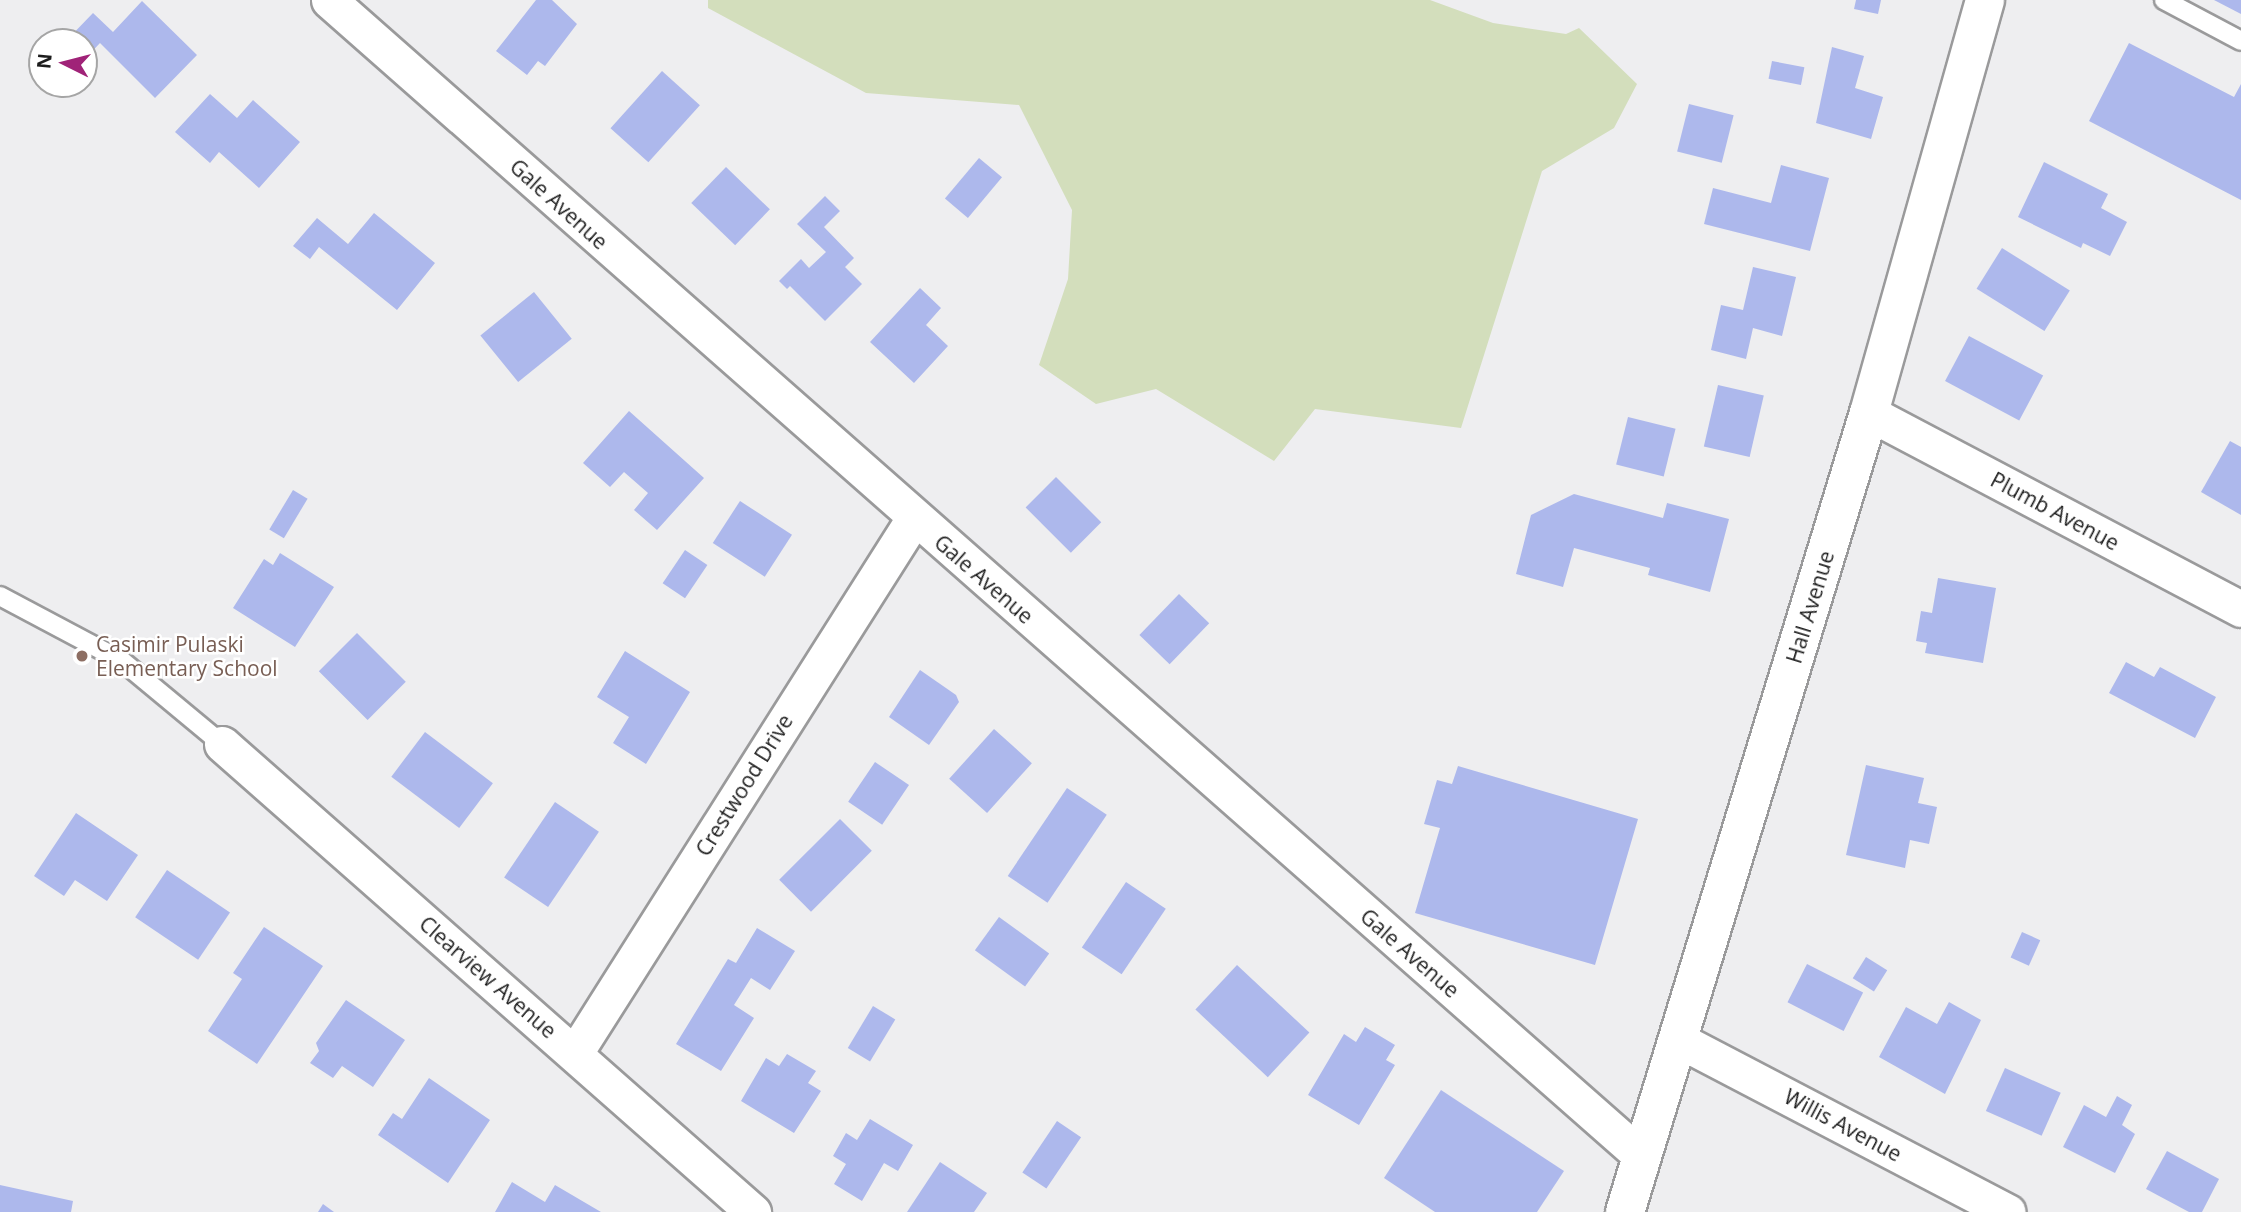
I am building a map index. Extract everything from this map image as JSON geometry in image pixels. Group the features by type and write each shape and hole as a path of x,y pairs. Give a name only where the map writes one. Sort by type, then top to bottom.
{"street":[{"name":"Gale Avenue","path":"329,0 914,518 1642,1156"},
{"name":"Hall Avenue","path":"1625,1212 1869,413 1985,0"},
{"name":"Plumb Avenue","path":"1869,413 2241,609"},
{"name":"Crestwood Drive","path":"575,1052 914,518"},
{"name":"Clearview Avenue","path":"222,744 575,1052 753,1212"},
{"name":"Willis Avenue","path":"1677,1039 2008,1212"}],"lane":[{"path":"2164,0 2241,41"},
{"path":"0,596 122,661 222,744"}],"green space":[{"path":"708,0 1430,0 1493,23 1566,34 1579,28 1637,84 1614,128 1542,171 1461,428 1315,409 1274,461 1156,389 1096,404 1039,365 1068,279 1072,210 1019,105 866,93 708,8"}],"building":[{"path":"536,0 552,0 577,24 545,66 538,61 527,75 496,51"},
{"path":"1856,0 1881,0 1878,14 1854,9"},
{"path":"2214,0 2241,0 2241,14"},
{"path":"142,1 197,55 155,98 100,43 98,45 98,28 79,28 93,13 113,32"},
{"path":"2129,43 2234,97 2241,84 2241,200 2089,121"},
{"path":"1832,47 1864,56 1855,88 1883,97 1871,139 1816,123"},
{"path":"1772,61 1804,67 1801,85 1769,79"},
{"path":"662,71 700,105 648,162 610,128"},
{"path":"210,94 237,118 253,100 300,142 259,188 219,152 210,163 175,132"},
{"path":"1689,104 1734,115 1722,163 1677,152"},
{"path":"979,158 1002,177 968,218 945,199"},
{"path":"2044,162 2108,194 2101,208 2127,222 2110,256 2083,243 2081,248 2018,217"},
{"path":"1781,165 1829,178 1810,251 1704,224 1713,188 1771,203"},
{"path":"726,167 770,209 735,245 691,203"},
{"path":"825,196 840,211 824,227 854,258 845,267 862,284 825,321 790,286 787,289 779,281 801,259 809,268 826,252 797,224"},
{"path":"374,213 435,263 397,310 319,247 310,259 293,246 317,218 348,244"},
{"path":"2002,248 2070,290 2044,331 1977,289"},
{"path":"1753,267 1796,277 1782,336 1753,328 1746,359 1711,350 1721,305 1743,310"},
{"path":"920,288 941,308 926,325 948,346 914,383 870,342"},
{"path":"534,292 572,339 518,382 480,335"},
{"path":"1969,336 2043,375 2019,420 1945,381"},
{"path":"1718,385 1764,396 1750,457 1704,446"},
{"path":"629,411 704,478 657,530 634,510 648,493 624,472 610,487 583,463"},
{"path":"1628,417 1676,429 1664,476 1616,465"},
{"path":"2230,441 2241,447 2241,515 2201,492"},
{"path":"1056,477 1101,522 1071,553 1026,507"},
{"path":"293,490 308,499 284,538 269,529"},
{"path":"1574,494 1663,518 1667,503 1729,519 1710,592 1648,575 1650,568 1574,548 1563,587 1516,574 1531,515"},
{"path":"740,501 792,535 765,577 713,543"},
{"path":"685,550 707,565 685,598 663,583"},
{"path":"280,553 334,587 295,647 233,608 264,559 273,565"},
{"path":"1938,578 1996,588 1983,663 1925,653 1927,643 1916,641 1921,611 1932,613"},
{"path":"1179,594 1209,623 1170,664 1139,635"},
{"path":"357,633 406,682 368,720 319,671"},
{"path":"625,651 690,692 646,764 613,743 629,717 597,697"},
{"path":"2126,662 2154,677 2160,667 2216,697 2195,738 2109,693"},
{"path":"920,670 956,695 959,702 929,745 889,717"},
{"path":"994,729 1032,763 987,813 949,779"},
{"path":"425,732 493,783 459,828 391,777"},
{"path":"875,762 909,785 882,825 848,802"},
{"path":"1866,765 1924,778 1918,803 1937,807 1929,844 1910,840 1905,868 1846,855"},
{"path":"1458,766 1638,819 1595,965 1415,913 1440,828 1424,824 1437,780 1452,784"},
{"path":"1067,788 1107,815 1048,903 1008,876"},
{"path":"555,802 599,832 548,907 504,877"},
{"path":"76,813 138,855 107,901 75,880 64,896 34,876"},
{"path":"840,819 872,851 811,912 779,880"},
{"path":"167,870 230,912 198,960 135,917"},
{"path":"1126,882 1166,909 1122,974 1082,947"},
{"path":"999,917 1049,953 1025,987 975,950"},
{"path":"264,927 323,966 257,1064 208,1031 242,979 233,973"},
{"path":"757,928 795,951 770,990 751,978 734,1005 754,1018 721,1071 676,1044 728,959 736,963"},
{"path":"2022,932 2040,940 2029,966 2011,958"},
{"path":"1866,957 1887,970 1874,991 1853,978"},
{"path":"1807,964 1863,993 1844,1031 1787,1002"},
{"path":"1237,965 1309,1033 1268,1077 1195,1010"},
{"path":"346,1000 405,1040 373,1087 342,1066 333,1078 310,1063 319,1051 316,1043"},
{"path":"1949,1002 1981,1020 1945,1094 1879,1057 1906,1007 1937,1024"},
{"path":"873,1006 895,1019 870,1061 848,1048"},
{"path":"1365,1027 1395,1045 1386,1060 1395,1065 1359,1125 1308,1095 1344,1034 1356,1042"},
{"path":"787,1054 816,1071 808,1083 821,1091 794,1133 741,1101 766,1058 779,1066"},
{"path":"2005,1068 2061,1093 2042,1136 1986,1111"},
{"path":"429,1078 490,1120 448,1183 378,1135 393,1113 402,1119"},
{"path":"1441,1090 1564,1171 1537,1212 1435,1212 1384,1178"},
{"path":"2117,1096 2132,1105 2122,1125 2135,1134 2115,1173 2063,1147 2084,1105 2106,1117"},
{"path":"870,1119 913,1145 898,1171 884,1163 862,1201 834,1184 846,1164 833,1156 846,1133 857,1140"},
{"path":"1057,1121 1081,1137 1046,1189 1022,1172"},
{"path":"2167,1151 2219,1179 2202,1212 2189,1212 2146,1189"},
{"path":"940,1162 987,1193 974,1212 907,1212"},
{"path":"512,1182 545,1202 555,1185 601,1212 495,1212"},
{"path":"0,1185 73,1201 71,1212 0,1212"},
{"path":"323,1204 334,1212 318,1212"}],"place":[{"name":"Casimir Pulaski Elementary School","path":"82,656"}]}
